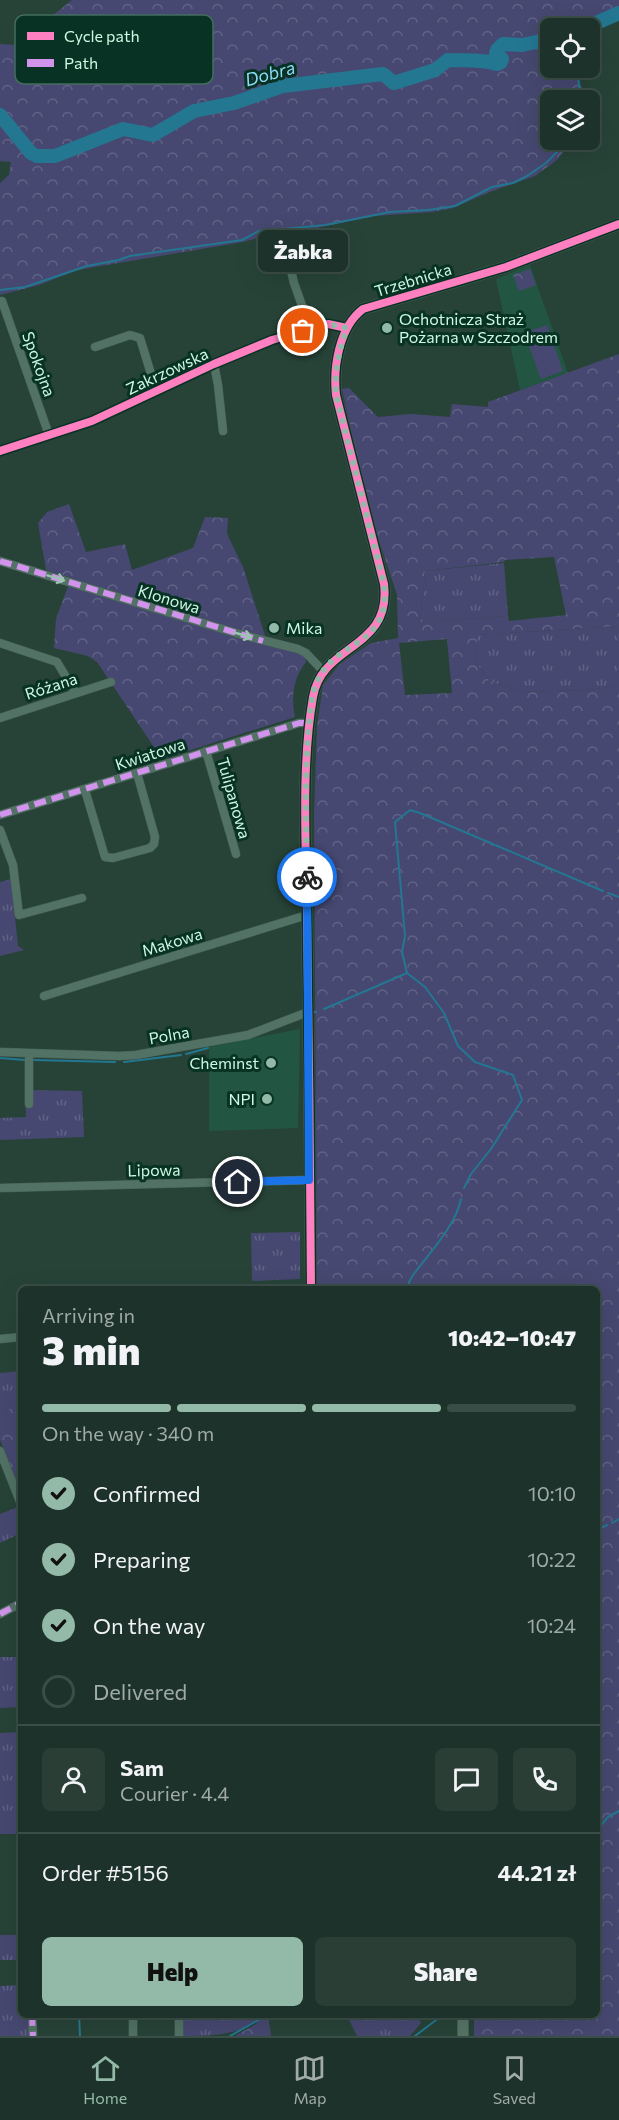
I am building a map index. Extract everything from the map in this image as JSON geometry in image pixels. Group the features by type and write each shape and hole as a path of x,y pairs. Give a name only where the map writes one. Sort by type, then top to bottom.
{"street":[{"name":"Trzebnicka","path":"323,671 377,626 385,601 384,584 336,395 338,357 347,328 363,309 506,267 619,224"},
{"path":"282,232 294,283 310,328"},
{"name":"Spokojna","path":"2,301 49,435"},
{"name":"Zakrzowska","path":"0,451 92,421 156,390 272,340 328,324 347,328"},
{"name":"Zakrzowska","path":"95,347 130,335 140,338 156,390"},
{"name":"Zakrzowska","path":"214,364 223,431"},
{"name":"Klonowa","path":"0,561 263,640 290,646 306,653 323,671"},
{"path":"0,643 57,662 75,692"},
{"path":"311,1286 306,781 314,689 323,671"},
{"name":"Różana","path":"0,718 111,681"},
{"name":"Kwiatowa","path":"0,815 299,723 310,723"},
{"name":"Tulipanowa","path":"206,751 236,854"},
{"path":"85,790 105,857 113,858 150,848 154,844 155,837 137,774"},
{"path":"0,830 3,849 14,865 19,915 82,898"},
{"name":"Makowa","path":"44,996 307,915"},
{"name":"Polna","path":"0,1052 119,1056 153,1052 248,1035 308,1012"},
{"path":"29,1053 29,1104"},
{"name":"Lipowa","path":"0,1188 309,1180"},
{"path":"0,1340 18,1337"},
{"path":"0,1451 18,1496"},
{"path":"0,1614 18,1605"},
{"path":"32,2018 33,2036"},
{"path":"133,2018 133,2036"},
{"path":"179,2018 179,2036"},
{"path":"463,2018 463,2036"}],"shaded area":[{"path":"530,265 568,373 520,390 496,279"},
{"path":"300,1029 298,1128 209,1131 209,1047"}],"green space":[{"path":"72,0 619,0 619,8 595,18 540,18 540,78 579,78 582,90 540,90 540,150 564,150 557,160 535,176 453,208 432,212 374,216 317,228 276,233 243,242 77,270 39,285 0,295 0,183 9,175 11,162 0,161 0,44 15,45 15,84 213,84 213,15 53,15"},
{"path":"530,269 536,285 519,291 513,275"},
{"path":"547,325 563,371 541,379 524,333"},
{"path":"619,354 619,626 477,635 475,661 489,681 521,692 587,690 619,686 619,2036 474,2036 474,2018 600,2018 600,1286 317,1286 314,816 317,726 323,685 340,664 371,643 398,638 397,595 367,504 342,389 349,388 378,417 411,414 450,417 452,404 488,407 488,402","holes":["554,557 566,615 509,621 508,616 420,622 425,571 504,562 505,560","447,639 452,693 405,695 399,643"]},
{"path":"69,504 86,552 125,544 132,570 193,548 205,517 228,518 227,534 243,567 268,645 305,657 306,662 298,675 294,688 295,717 162,759 97,662 88,656 54,648 56,619 71,578 46,570 38,523 47,512"},
{"path":"504,563 508,616 420,622 425,571"},
{"path":"619,626 619,686 587,690 521,692 489,681 475,661 476,635"},
{"path":"11,879 18,946 24,950 0,956 0,882"},
{"path":"25,1090 82,1091 84,1137 0,1140 0,1118 26,1117"},
{"path":"300,1232 300,1279 252,1281 251,1233"},
{"path":"18,1371 18,1402 0,1417 0,1373"},
{"path":"18,1402 18,1484 0,1440 0,1417"},
{"path":"18,1507 18,1534 0,1543 0,1514"},
{"path":"0,1657 18,1657 18,1707 0,1708"},
{"path":"18,1732 18,1834 0,1834 0,1733"},
{"path":"0,1935 18,1935 18,1960 0,1960"},
{"path":"18,1985 18,2018 29,2018 29,2036 0,2036 0,1986"},
{"path":"181,2018 258,2018 236,2031 215,2035 181,2036"},
{"path":"259,2018 268,2018 271,2036 235,2036 256,2024"},
{"path":"348,2018 418,2018 421,2023 410,2036 357,2036"}],"waterway":[{"name":"Dobra","path":"600,21 619,13"},
{"name":"Dobra","path":"0,115 31,153 37,156 55,156 123,129 153,135 194,111 234,103 283,86 383,74 394,83 435,70 448,60 497,64 502,59 496,54 497,50 503,44 522,45 540,41"},
{"path":"578,78 580,90"},
{"path":"284,229 325,225 390,212 455,206 492,187 513,183 527,176 546,163 559,150"},
{"path":"0,290 25,287 87,266 130,256 242,240 259,231 280,230"},
{"path":"464,1188 471,1174 491,1149 522,1100 513,1075 475,1062 458,1046 444,1013 425,987 407,973 402,952 405,936 395,822 410,810 420,813 603,891"},
{"path":"608,893 619,897"},
{"path":"324,1009 407,973"},
{"path":"186,1054 208,1048"},
{"path":"124,1062 181,1055"},
{"path":"0,1058 25,1060"},
{"path":"34,1060 115,1062"},
{"path":"410,1286 413,1275 448,1229 461,1199"},
{"path":"612,1523 619,1519"},
{"path":"600,1528 607,1525"},
{"path":"600,1826 608,1817 619,1811"},
{"path":"79,2018 80,2036"},
{"path":"230,2036 262,2018"},
{"path":"415,2036 439,2018"}],"marked path":[{"path":"0,561 263,641"},
{"path":"0,815 299,723 310,723"},
{"path":"0,1614 18,1605"},
{"path":"32,2018 33,2036"}],"cycle path":[{"path":"311,1286 305,806 309,723 313,697 319,679 329,666 367,635 378,622 384,606 384,584 336,395 339,348 348,326 363,309 506,267 619,224"},
{"path":"0,451 92,421 214,364 272,340 328,324 347,328"}],"way so far":[{"path":"303,331 328,324 347,328 338,357 336,395 384,584 385,601 377,626 328,665 314,689 307,766 307,877"}],"place":[{"name":"Ochotnicza Straż Pożarna w Szczodrem","path":"387,328"},
{"name":"Żabka","path":"303,331"},
{"name":"Mika","path":"274,628"},
{"name":"Cheminst","path":"271,1063"},
{"name":"NPI","path":"267,1099"}],"route":[{"path":"238,1182 309,1180 307,877"}]}
